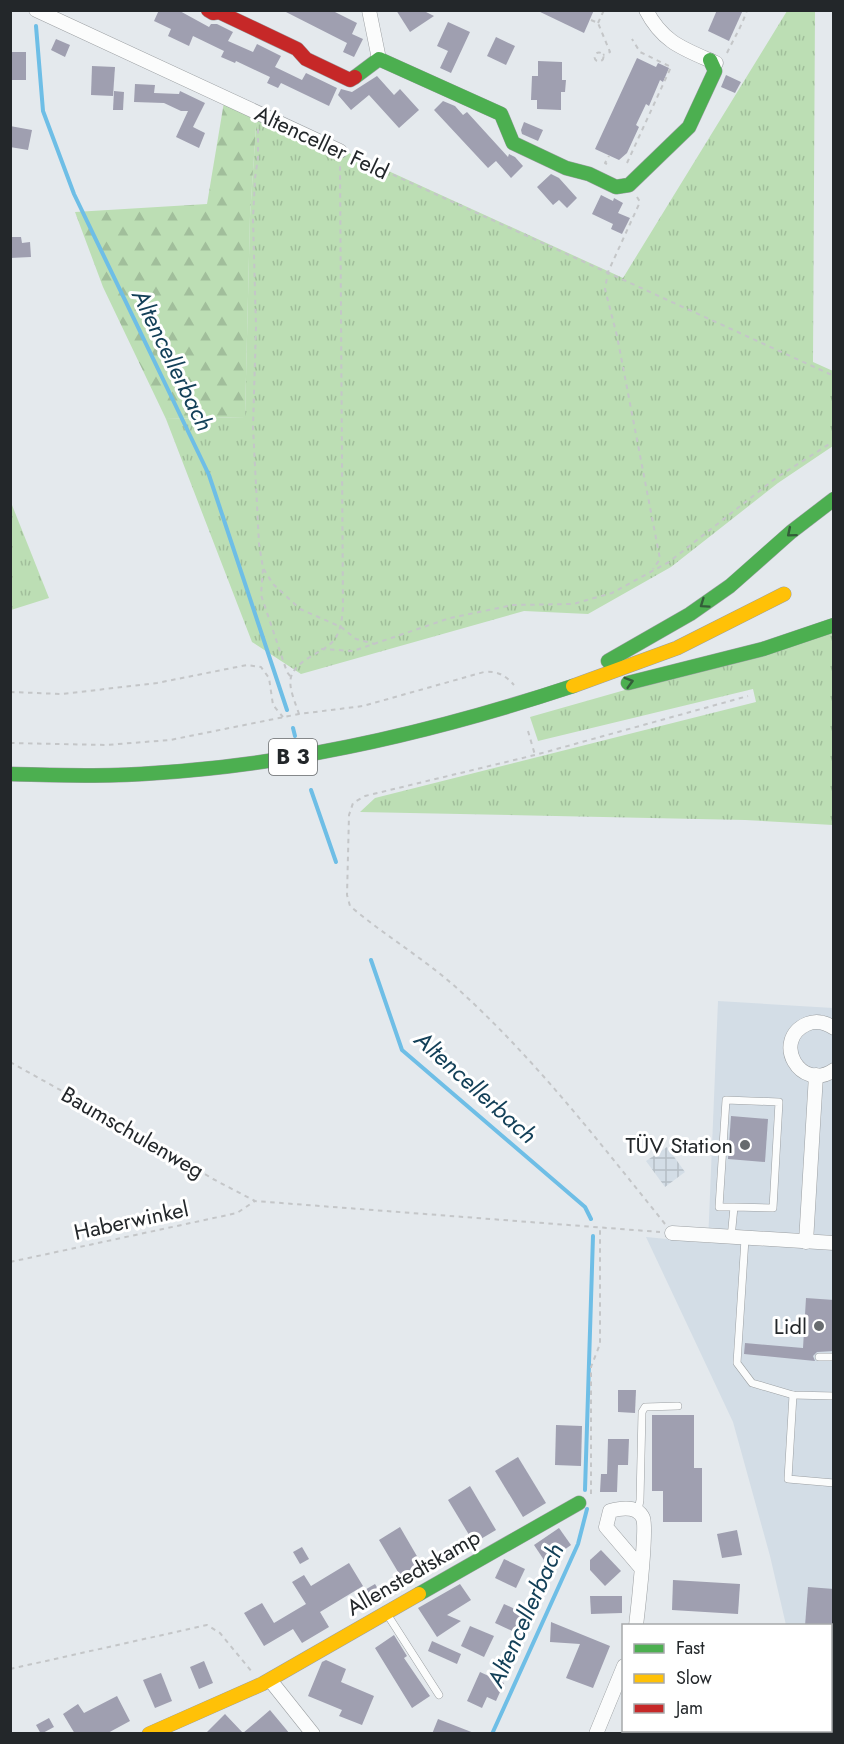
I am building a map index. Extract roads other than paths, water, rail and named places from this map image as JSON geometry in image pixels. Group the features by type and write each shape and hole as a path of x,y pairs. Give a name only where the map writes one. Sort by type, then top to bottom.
{"main road":[{"path":"208,10 213,13 219,12 297,49 306,59 350,80 379,59 501,114 513,142 566,168 589,174 616,187 629,185 689,127 715,71 716,63"},
{"path":"554,693 698,608 730,586 791,532 834,499"},
{"name":"B 3","path":"10,774 108,776 177,772 264,762 387,740 493,713 641,662 690,643 784,594"},
{"path":"616,686 763,649 834,625"},
{"path":"493,713 520,717 595,693"},
{"name":"Allenstedtskamp","path":"149,1734 266,1682 385,1612 585,1501"}],"street":[{"name":"Altenceller Feld","path":"36,10 340,151"},
{"path":"369,10 379,59"},
{"path":"646,10 654,26 669,41 716,63"},
{"path":"834,1028 825,1023 811,1023 799,1029 791,1041 790,1048 793,1061 803,1071 816,1076 834,1070"},
{"path":"806,1242 816,1076"},
{"path":"672,1233 834,1243"},
{"path":"636,1624 641,1568 644,1520 638,1511 624,1507 610,1511 606,1527 641,1568"},
{"path":"596,1734 622,1671"},
{"path":"266,1682 313,1734"}],"lane":[{"path":"726,1100 780,1102 773,1208 734,1207 719,1207 726,1100"},
{"path":"734,1207 738,1238 737,1363 752,1383 793,1395 834,1396"},
{"path":"819,1357 834,1357"},
{"path":"793,1395 788,1479 834,1483"},
{"path":"638,1511 642,1412 645,1407 678,1406"},
{"path":"385,1612 439,1695"}],"waterway":[{"name":"Altencellerbach","path":"36,26 43,111 74,194 209,475 287,710"},
{"name":"Altencellerbach","path":"293,728 295,736"},
{"name":"Altencellerbach","path":"311,790 336,862"},
{"name":"Altencellerbach","path":"371,960 402,1050 585,1207 591,1219"},
{"name":"Altencellerbach","path":"585,1490 593,1236"},
{"name":"Altencellerbach","path":"492,1734 578,1544 587,1509"}],"place":[{"name":"TÜV Station","path":"745,1145"},
{"name":"Lidl","path":"819,1326"}]}
